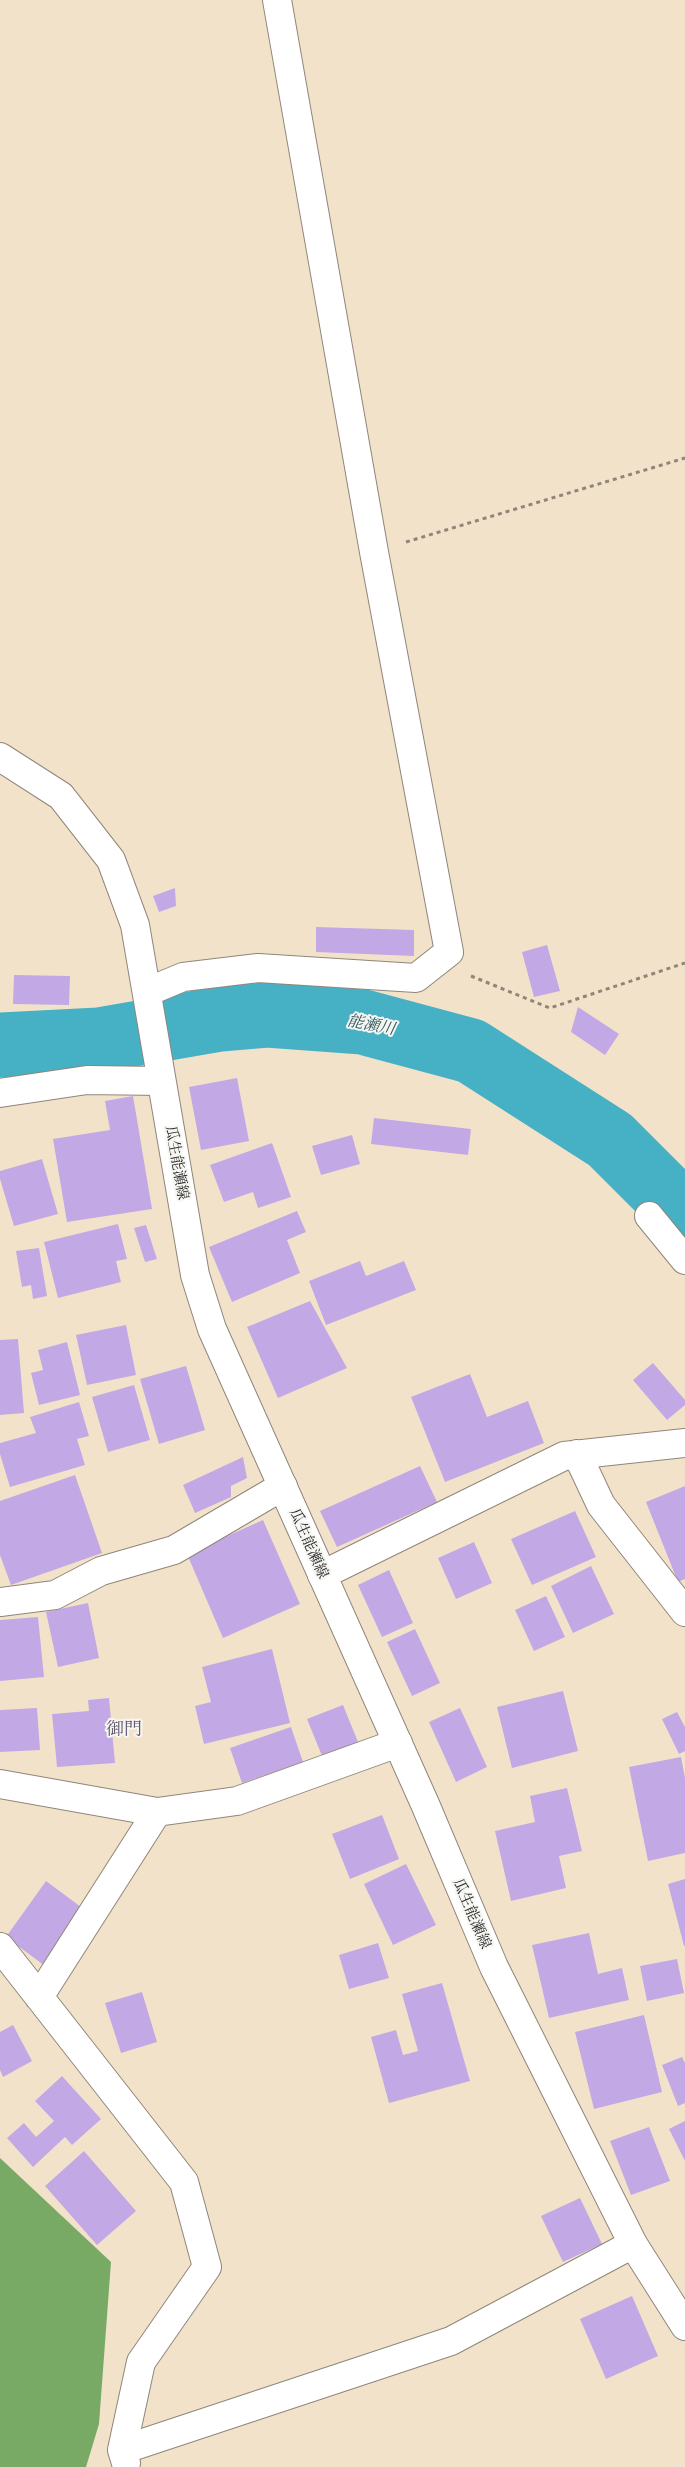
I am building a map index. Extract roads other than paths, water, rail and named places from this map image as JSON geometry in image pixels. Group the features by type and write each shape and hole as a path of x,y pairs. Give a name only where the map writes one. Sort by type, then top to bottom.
{"street":[{"path":"147,992 184,977 258,968 416,978 449,952 374,552 277,0"},
{"name":"瓜生能瀬線","path":"0,757 61,796 111,860 135,925 195,1275 212,1329 398,1743 494,1967 633,2244 685,2326"},
{"path":"0,1093 87,1080 161,1081"},
{"path":"649,1216 685,1260"},
{"path":"322,1575 564,1456 685,1443"},
{"path":"577,1454 601,1505 685,1612"},
{"path":"0,1602 55,1596 101,1571 174,1550 283,1486"},
{"path":"0,1784 157,1812 237,1801 398,1743"},
{"path":"39,1997 157,1812"},
{"path":"0,1947 184,2182 207,2267 141,2362 125,2458 451,2341 633,2244"}],"waterway":[{"name":"能瀬川","path":"0,1045 99,1040 220,1019 267,1015 363,1022 471,1051 610,1140 685,1215"}],"district":[{"name":"御門","path":"124,1731"}]}
